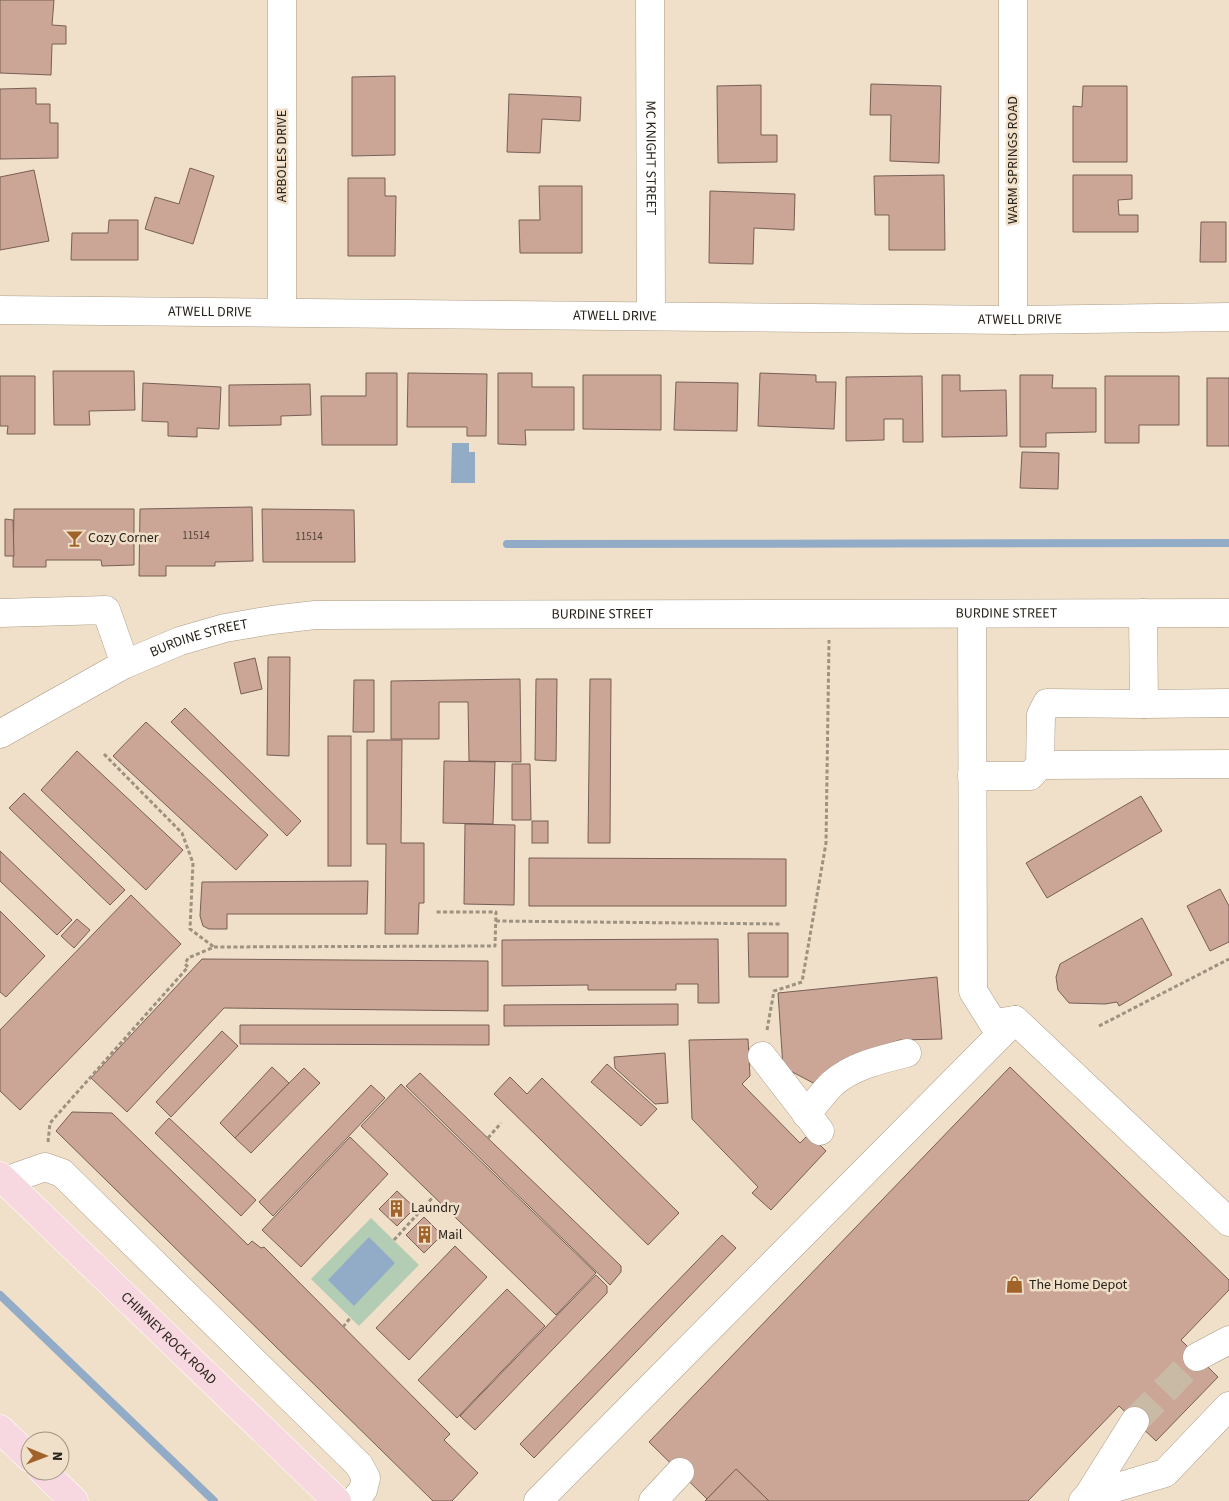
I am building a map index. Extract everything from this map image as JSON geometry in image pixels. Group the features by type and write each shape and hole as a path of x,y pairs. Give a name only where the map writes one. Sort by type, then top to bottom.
{"main road":[{"name":"CHIMNEY ROCK ROAD","path":"3,1178 337,1501"},
{"path":"0,1429 20,1448"},
{"path":"54,1481 74,1501"}],"street":[{"name":"ARBOLES DRIVE","path":"282,0 282,312"},
{"name":"MC KNIGHT STREET","path":"650,0 651,316"},
{"name":"WARM SPRINGS ROAD","path":"1013,0 1013,320"},
{"name":"ATWELL DRIVE","path":"0,310 1013,320 1229,317"},
{"path":"0,613 106,610 126,664"},
{"path":"1143,613 1144,704"},
{"name":"BURDINE STREET","path":"1,732 126,664 180,641 225,628 315,615 1229,613"},
{"path":"972,614 974,991 993,1023 1015,1020"},
{"path":"972,776 1030,776 1040,765 1041,715 1047,703 1229,703"},
{"path":"1040,765 1229,764"},
{"path":"1015,1020 1229,1222"},
{"path":"538,1501 1015,1020"},
{"path":"762,1056 813,1122 833,1084 855,1070 880,1060 907,1053"},
{"path":"3,1178 45,1167 62,1173 360,1465 366,1478 362,1490 354,1501"},
{"path":"1198,1357 1229,1340"},
{"path":"1085,1498 1165,1473 1229,1406"},
{"path":"1085,1498 1135,1421"},
{"path":"653,1501 680,1472"}],"path":[{"path":"762,1056 774,991 802,982 826,844 829,614"},
{"path":"104,754 182,833 193,863 190,929 214,947"},
{"path":"45,1167 50,1123 188,966 185,964 188,958 214,947 495,946 496,912 436,912"},
{"path":"496,921 781,924"},
{"path":"1099,1026 1229,959"},
{"path":"488,1138 501,1123"},
{"path":"394,1240 434,1196"},
{"path":"343,1326 351,1318"}],"green space":[{"path":"371,1218 419,1265 359,1326 311,1279"}],"water":[{"path":"452,443 469,443 469,452 475,452 475,483 451,483"},
{"path":"369,1237 395,1263 354,1306 328,1280"}],"building":[{"path":"0,0 54,0 52,25 66,26 66,44 52,44 51,75 0,73"},
{"path":"395,76 395,155 352,156 352,77"},
{"path":"871,84 941,86 939,163 890,161 891,115 870,115"},
{"path":"761,85 761,135 777,135 777,162 718,163 717,86"},
{"path":"1083,86 1127,86 1127,162 1073,162 1073,106 1082,107"},
{"path":"36,88 36,104 50,104 50,123 58,123 58,158 0,159 0,89"},
{"path":"509,94 581,97 580,121 542,119 540,153 507,152"},
{"path":"190,168 214,176 193,244 145,229 155,197 179,204"},
{"path":"34,170 49,241 0,250 0,177"},
{"path":"944,175 945,250 889,250 889,215 875,215 874,176"},
{"path":"1073,175 1132,175 1132,199 1118,200 1119,215 1138,215 1138,232 1073,232"},
{"path":"348,178 385,178 385,196 396,196 395,256 348,256"},
{"path":"539,186 582,186 582,253 520,253 519,220 540,220"},
{"path":"710,191 795,194 794,230 754,228 753,264 709,263"},
{"path":"109,220 138,220 138,260 71,260 72,233 108,233"},
{"path":"1201,222 1226,222 1226,262 1200,262"},
{"path":"53,371 134,371 135,410 89,411 90,425 54,425"},
{"path":"366,373 397,373 397,445 322,445 321,396 366,396"},
{"path":"408,373 487,374 486,436 467,436 467,427 407,427"},
{"path":"498,373 532,373 532,387 574,387 574,430 525,430 526,445 498,444"},
{"path":"760,373 816,375 816,382 836,382 834,429 758,426"},
{"path":"583,375 661,375 661,430 583,429"},
{"path":"942,375 960,375 960,391 1006,390 1007,436 942,437"},
{"path":"1020,375 1053,375 1052,388 1096,388 1096,432 1046,433 1046,447 1020,447"},
{"path":"0,376 35,376 35,434 7,434 8,426 0,426"},
{"path":"922,376 923,442 903,442 903,419 884,419 884,440 846,441 846,377"},
{"path":"1105,376 1179,376 1179,425 1139,425 1139,443 1105,443"},
{"path":"1207,378 1229,378 1229,446 1207,446"},
{"path":"676,382 738,383 737,431 674,430"},
{"path":"143,383 221,387 219,429 197,428 197,437 168,436 168,422 142,421"},
{"path":"310,384 311,415 281,416 281,425 229,426 229,385"},
{"path":"1022,452 1059,453 1058,489 1020,488"},
{"path":"252,507 253,561 215,562 215,566 166,566 166,576 139,576 140,509"},
{"name":"Cozy Corner","path":"14,509 134,509 134,565 102,566 101,560 46,560 46,567 13,567"},
{"path":"262,509 354,510 355,562 263,562"},
{"path":"5,519 13,520 14,556 5,556"},
{"path":"268,657 290,657 289,756 267,755"},
{"path":"255,658 262,689 241,694 234,663"},
{"path":"520,679 521,762 469,761 468,702 439,702 439,739 391,739 391,681"},
{"path":"536,679 557,679 556,761 535,760"},
{"path":"590,679 611,679 610,843 588,843"},
{"path":"354,680 374,680 374,732 353,732"},
{"path":"185,708 301,821 287,836 171,722"},
{"path":"146,722 268,835 236,870 113,756"},
{"path":"328,736 351,736 351,866 328,866"},
{"path":"367,740 402,740 401,843 424,843 424,903 419,903 418,934 385,934 386,844 367,844"},
{"path":"77,751 183,850 146,890 41,790"},
{"path":"444,761 495,762 493,824 443,823"},
{"path":"512,764 530,764 531,820 512,820"},
{"path":"24,793 125,890 110,905 9,808"},
{"path":"1141,796 1162,831 1047,898 1026,863"},
{"path":"532,821 548,821 548,843 532,843"},
{"path":"465,824 515,825 514,905 464,904"},
{"path":"0,851 72,920 57,935 0,881"},
{"path":"529,858 786,859 786,906 529,906"},
{"path":"368,881 367,914 227,914 227,929 209,929 203,926 200,916 202,882"},
{"path":"1220,889 1229,906 1229,942 1210,951 1187,906"},
{"path":"131,895 181,944 20,1110 0,1091 0,1030"},
{"path":"0,911 45,956 6,997 0,992"},
{"path":"1142,918 1172,975 1119,1006 1117,1002 1105,1004 1069,1003 1058,990 1056,977 1060,964"},
{"path":"77,919 90,930 74,948 61,936"},
{"path":"748,933 788,933 788,977 749,977"},
{"path":"718,939 719,1003 698,1003 698,984 676,984 676,990 588,990 588,985 502,986 502,940"},
{"path":"202,959 488,961 488,1011 224,1008 127,1112 91,1078"},
{"path":"937,977 942,1039 900,1040 858,1054 817,1085 783,1067 778,993"},
{"path":"678,1004 678,1025 504,1026 504,1005"},
{"path":"240,1025 489,1025 489,1045 240,1044"},
{"path":"222,1031 238,1046 171,1117 156,1102"},
{"path":"748,1039 750,1076 742,1084 800,1143 809,1134 826,1151 771,1210 752,1193 758,1187 692,1119 689,1040"},
{"path":"665,1053 668,1103 655,1104 615,1068 614,1057"},
{"path":"607,1064 657,1109 641,1126 591,1082"},
{"path":"272,1067 289,1083 235,1138 220,1123"},
{"name":"The Home Depot","path":"1010,1067 1229,1280 1229,1290 1181,1340 1218,1377 1156,1441 1119,1406 1028,1501 769,1501 736,1469 707,1499 649,1442"},
{"path":"304,1068 320,1083 251,1153 235,1138"},
{"path":"420,1073 621,1266 621,1272 610,1285 406,1086"},
{"path":"510,1077 527,1094 542,1078 679,1213 648,1245 494,1094"},
{"path":"401,1084 596,1273 556,1315 361,1126"},
{"path":"371,1085 385,1098 273,1216 259,1202"},
{"path":"72,1112 112,1113 248,1245 252,1241 261,1248 264,1247 450,1434 444,1440 478,1473 452,1501 433,1501 56,1131"},
{"path":"169,1118 256,1200 241,1216 155,1133"},
{"path":"350,1137 388,1174 301,1267 262,1230"},
{"name":"Laundry","path":"397,1191 415,1208 397,1226 379,1209"},
{"name":"Mail","path":"424,1217 442,1235 424,1253 406,1235"},
{"path":"722,1235 736,1248 534,1458 520,1444"},
{"path":"455,1246 487,1277 409,1360 376,1328"},
{"path":"596,1275 607,1286 607,1293 475,1430 460,1416"},
{"path":"507,1289 545,1326 457,1418 418,1380"},
{"path":"736,1469 769,1501 705,1501"}],"waterway":[{"path":"507,544 1229,543"},
{"path":"0,1295 214,1501"}],"tunnel":[{"path":"1135,1421 1197,1357"}],"place":[{"name":"Cozy Corner","path":"74,538"},
{"name":"Laundry","path":"397,1208"},
{"name":"Mail","path":"424,1235"},
{"name":"The Home Depot","path":"1015,1285"}]}
